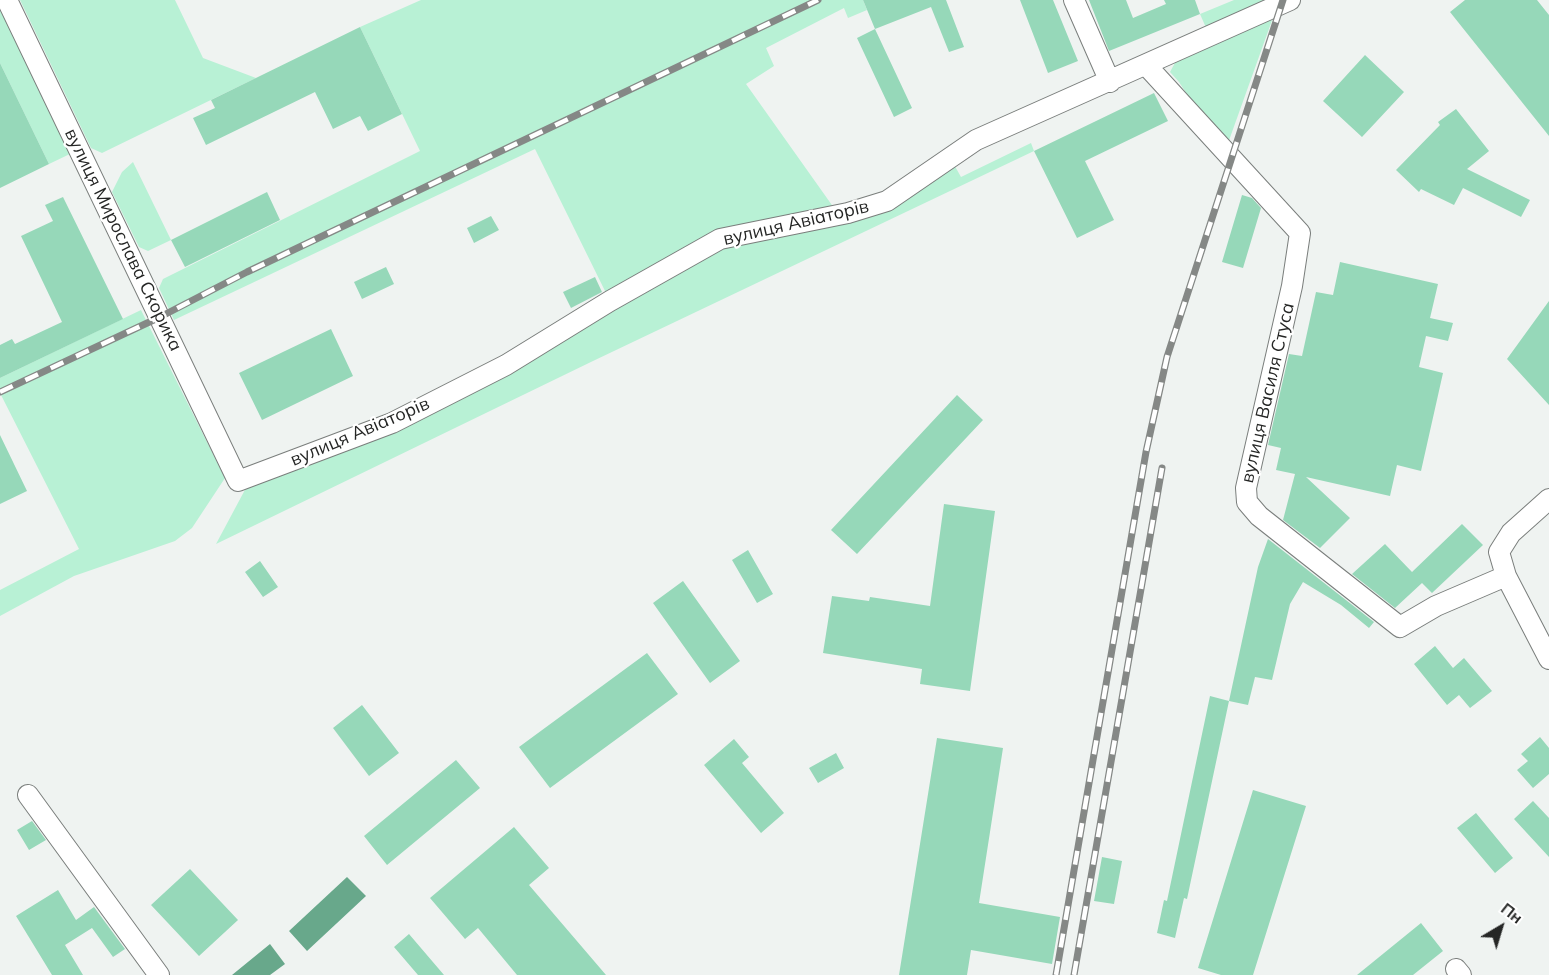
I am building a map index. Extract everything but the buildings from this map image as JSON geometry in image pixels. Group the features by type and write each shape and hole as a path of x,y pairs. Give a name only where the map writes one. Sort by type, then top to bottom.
{"street":[{"name":"вулиця Мирослава Скорика","path":"6,0 238,481"},
{"path":"1074,0 1110,82"},
{"name":"вулиця Авіаторів","path":"238,481 402,417 506,365 610,301 720,239 848,213 887,201 976,140 1290,0"},
{"name":"вулиця Василя Стуса","path":"1146,65 1300,234 1292,286 1246,488 1247,502 1259,516 1400,627 1436,606 1506,576"},
{"path":"1549,499 1511,533 1498,552 1506,576 1549,659"},
{"path":"28,795 159,975"}],"shaded area":[{"path":"20,0 175,0 203,58 256,78 102,153 91,148"},
{"path":"421,0 863,0 867,10 848,18 844,8 766,48 774,66 746,84 834,208 719,232 607,295 535,149 174,320 159,288 163,279 420,151 360,27"},
{"path":"1234,0 1268,0 1207,30 1200,14"},
{"path":"0,4 72,153 49,164 0,63"},
{"path":"1275,12 1227,146 1205,122 1170,72 1177,59"},
{"path":"1031,143 1034,151 216,544 247,486 722,245 849,221 952,161 961,177"},
{"path":"133,162 171,240 148,251 139,247 112,192 122,172"},
{"path":"141,310 225,478 192,528 175,541 74,576 0,616 0,590 79,549 0,393 0,378"},
{"path":"347,877 366,896 307,951 289,931"},
{"path":"270,944 285,964 270,975 232,975"}],"railway":[{"path":"0,392 818,0"},
{"path":"1056,975 1146,452 1167,357 1283,0"},
{"path":"1074,975 1162,468"}]}
